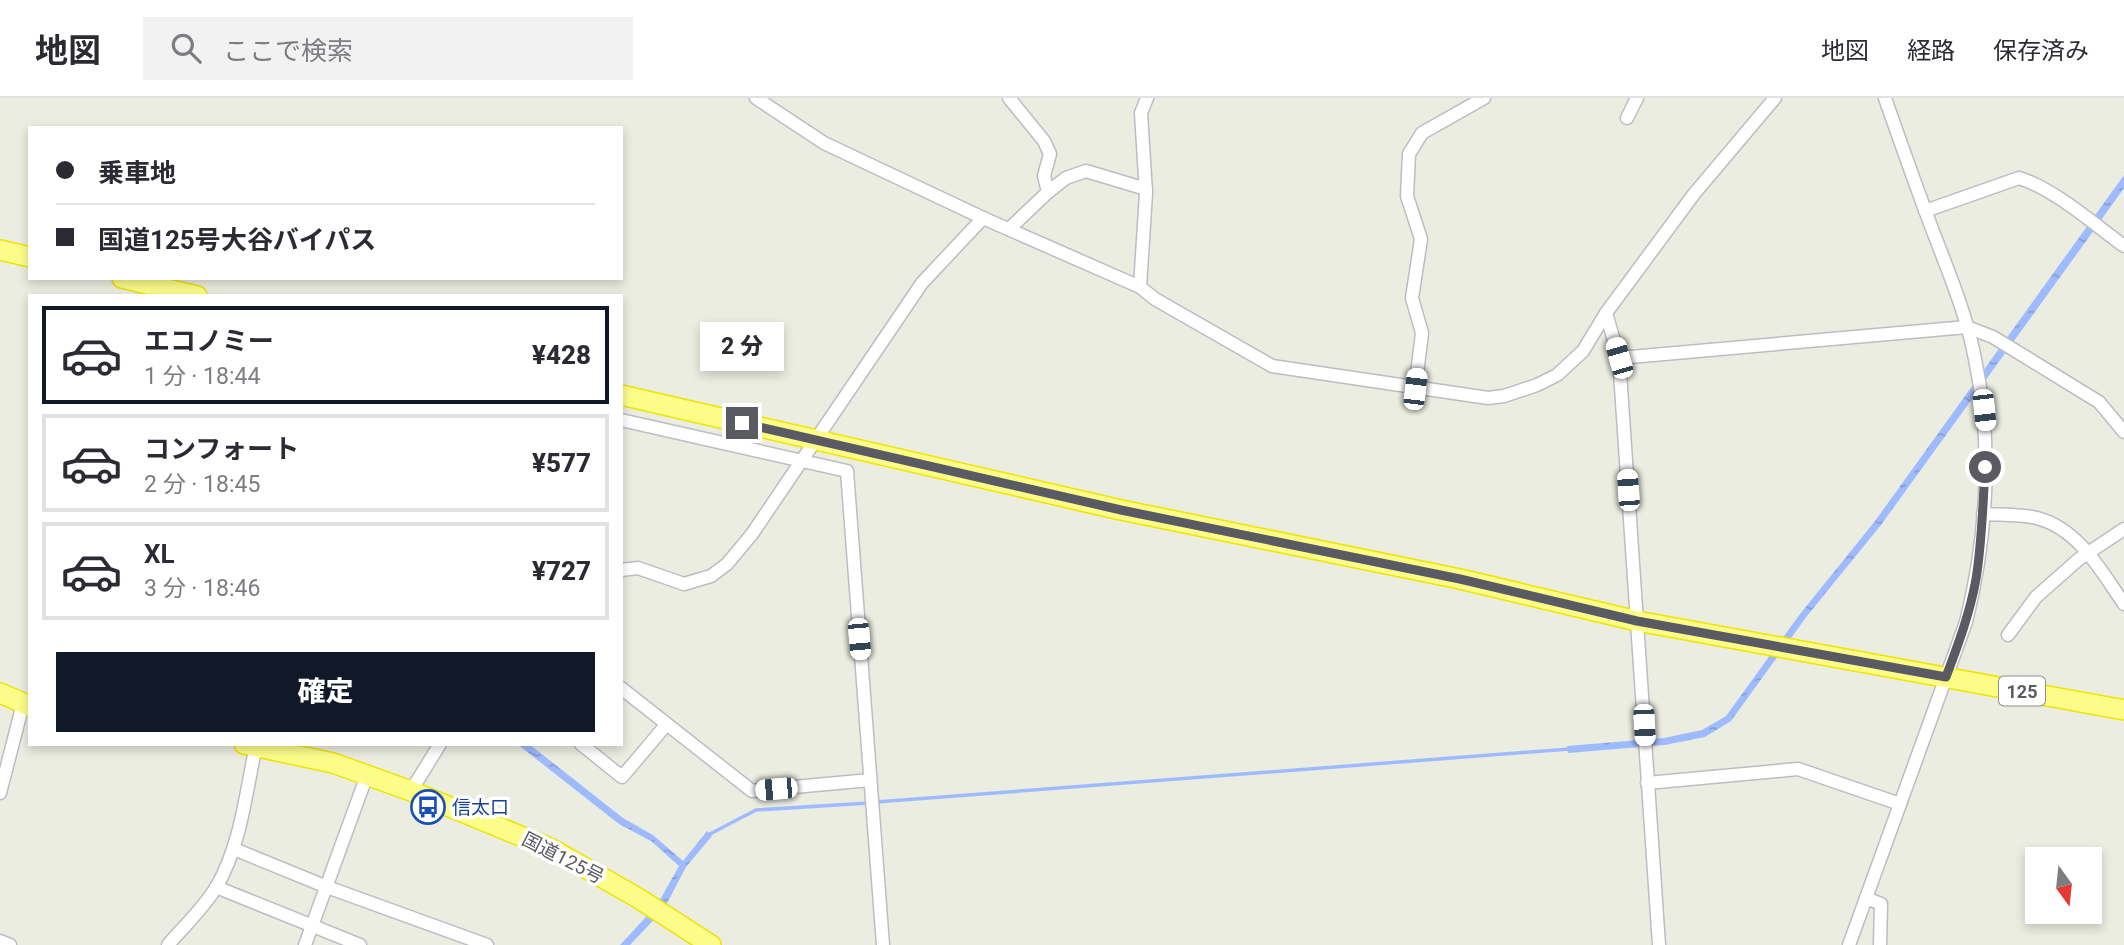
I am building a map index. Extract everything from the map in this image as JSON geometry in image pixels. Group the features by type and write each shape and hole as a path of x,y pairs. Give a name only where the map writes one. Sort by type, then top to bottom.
{"highway":[{"path":"0,250 28,257"},
{"path":"130,280 189,294"},
{"name":"125","path":"623,395 1121,510 1460,579 1637,621 2124,710"},
{"path":"0,694 27,705"},
{"name":"国道125号","path":"255,746 304,755 367,775 552,849 638,898 711,945"}],"street":[{"path":"756,98 824,143 983,218 1140,287 1155,299 1272,366 1488,398 1504,397 1536,385 1556,375 1583,351 1606,313 1694,194 1775,98"},
{"path":"1009,98 1044,141 1050,153 1044,176 1048,192"},
{"path":"1140,287 1146,189 1141,113 1147,98"},
{"path":"1415,389 1422,333 1412,298 1421,239 1407,196 1409,154 1422,133 1484,98"},
{"path":"1627,118 1637,98"},
{"path":"1849,945 1966,622 1983,514 1985,427 1975,356 1885,98"},
{"path":"1009,229 1066,178 1086,171 1146,189"},
{"path":"1926,211 2019,178 2079,213 2124,246"},
{"path":"623,570 638,568 684,584 711,576 727,564 752,534 922,283 983,218"},
{"path":"1606,313 1619,358 1659,945"},
{"path":"1619,358 1967,327 1993,337 2099,402 2124,432"},
{"path":"623,420 848,471 883,945"},
{"path":"1983,514 2035,517 2061,526 2088,553 2124,604"},
{"path":"2008,635 2036,597 2088,553 2124,529"},
{"path":"623,690 752,791 871,785"},
{"path":"0,793 27,705"},
{"path":"583,746 622,777 666,725"},
{"path":"169,945 216,887 234,849 250,746"},
{"path":"411,791 439,746"},
{"path":"1647,783 1798,769 1900,804"},
{"path":"305,945 367,775"},
{"path":"234,849 449,939 487,945"},
{"path":"216,887 360,945"},
{"path":"1866,898 1881,904 1880,945"},
{"path":"0,941 10,945"}],"water":[{"path":"2124,175 2124,188 2084,244 1881,525 1807,616 1731,721 1705,737 1665,745 1568,753 1567,746 1664,738 1702,730 1726,716 1800,614 1875,521"},
{"path":"520,746 532,746 623,818 653,835 683,861 707,831 712,836 686,867 664,909 630,945 620,945 657,905 679,866 651,841 619,824"}],"waterway":[{"path":"876,802 1570,749"},
{"path":"708,835 756,810 869,803"}],"place":[{"name":"信太口","path":"428,807"}],"route":[{"path":"742,423 1121,510 1460,579 1637,621 1946,677 1966,622 1976,580 1985,467"}]}
